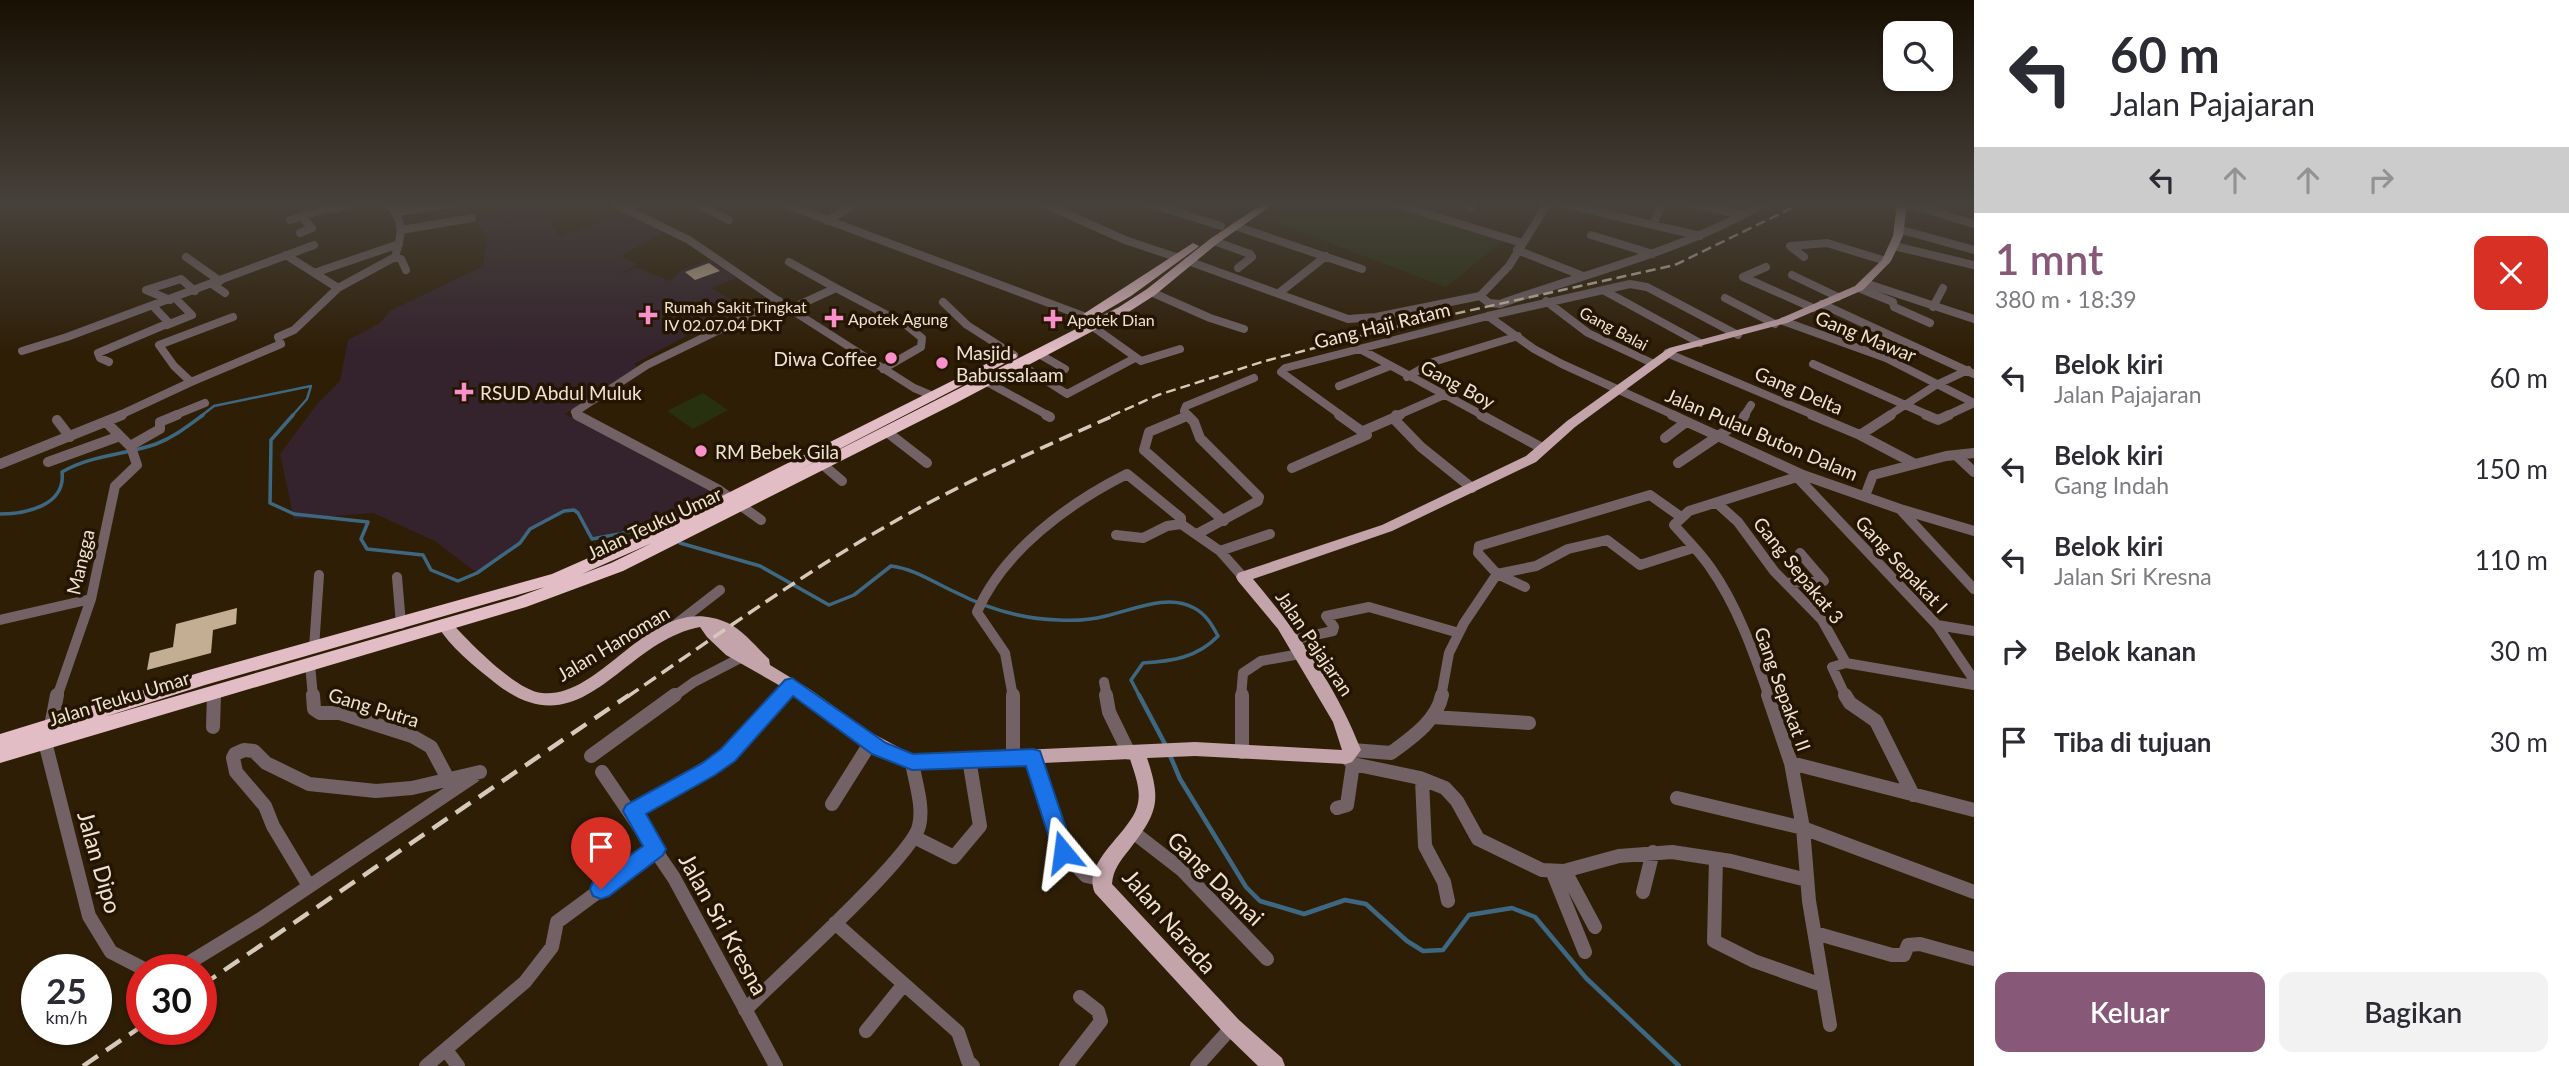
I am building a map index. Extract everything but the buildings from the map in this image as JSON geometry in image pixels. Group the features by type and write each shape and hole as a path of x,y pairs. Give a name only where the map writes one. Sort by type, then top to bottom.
{"highway":[{"name":"Jalan Teuku Umar","path":"0,742 48,734 214,692 401,624 557,578 822,464 920,406 1017,360 1134,297 1190,253"},
{"name":"Jalan Teuku Umar","path":"1134,297 1193,253"},
{"name":"Jalan Teuku Umar","path":"0,755 48,734 205,678 445,625 520,603 617,567 736,502 877,433 920,406 987,382 1017,360 1039,354 1089,322"}],"main road":[{"name":"Jalan Pajajaran","path":"1350,757 1341,720 1296,647 1243,577 1381,530 1472,488 1531,458 1667,353 1779,322 1838,297 1862,286 1890,253"},
{"name":"Jalan Hanoman","path":"445,625 469,652 490,670 520,691 540,700 574,694 669,630 705,622 709,631 784,680"},
{"path":"784,680 887,752 912,762 1195,749 1350,757"},
{"name":"Jalan Narada","path":"1132,752 1148,794 1147,806 1133,832 1103,871 1102,887 1232,1027 1274,1066"}],"street":[{"path":"22,351 153,306 292,253"},
{"path":"314,273 373,253"},
{"path":"396,257 397,253"},
{"path":"709,253 790,309 914,388 920,406"},
{"path":"909,253 1089,322 1135,359 1146,362 1180,349"},
{"path":"1162,253 1348,319 1376,317 1480,296 1488,291 1515,253"},
{"path":"1238,268 1252,257 1247,253"},
{"path":"1316,253 1362,269"},
{"path":"1534,253 1583,276"},
{"path":"1649,253 1653,254"},
{"path":"1480,296 1489,303 1500,304 1656,253"},
{"path":"1798,253 1804,257"},
{"path":"1859,253 1886,261"},
{"path":"1922,253 1974,265"},
{"path":"286,255 338,288"},
{"path":"1279,293 1326,256"},
{"path":"186,257 225,293"},
{"path":"396,257 401,259 407,270"},
{"path":"0,464 106,422 281,344 278,337 294,330 338,288 396,257"},
{"path":"789,262 906,325 922,338 922,347 883,369"},
{"path":"1766,267 1744,277 1971,371"},
{"path":"1792,275 1838,297"},
{"path":"109,362 97,355 192,315 172,299 146,290 181,278 195,290"},
{"name":"Gang Haji Ratam","path":"1363,431 1280,370 1488,316 1630,284 1647,287 1738,335"},
{"path":"1862,286 1974,319"},
{"path":"1862,286 1894,302 1894,307 1930,323"},
{"path":"790,309 836,288"},
{"path":"1933,307 1943,288"},
{"path":"1603,290 1700,343"},
{"name":"Gang Balai","path":"1530,293 1548,302 1593,336 1652,363"},
{"path":"1134,297 1244,329"},
{"name":"Gang Mawar","path":"1725,298 1779,322 1886,358 1974,403"},
{"path":"761,520 736,502 578,417 575,412 647,365 779,301"},
{"path":"943,302 967,325 1067,394 1135,359"},
{"path":"153,306 168,319 167,325"},
{"path":"1488,316 1562,364 1618,390"},
{"path":"191,382 174,366 159,345 233,317"},
{"path":"1407,377 1433,362 1518,336"},
{"name":"Gang Boy","path":"1360,349 1407,377 1542,448"},
{"name":"Gang Delta","path":"1667,353 1860,435 1915,464"},
{"path":"1039,354 1065,369"},
{"path":"1813,364 1940,420 1974,403"},
{"path":"1339,386 1390,366"},
{"path":"1860,435 1936,385 1971,371"},
{"path":"1198,534 1224,521 1259,497 1200,438 1194,422 1187,416 1186,406 1254,378"},
{"path":"987,382 1050,417"},
{"name":"Jalan Pulau Buton Dalam","path":"1618,390 1800,476 1974,531"},
{"path":"1292,468 1333,448 1367,437 1363,431 1444,396"},
{"path":"64,462 128,445 156,433 160,429 160,422 205,403"},
{"path":"1678,463 1720,438 1742,420 1751,405"},
{"path":"1396,415 1394,419 1397,424 1472,488"},
{"path":"1187,416 1149,432 1144,450 1224,521"},
{"path":"57,420 70,437"},
{"path":"106,422 128,445"},
{"path":"1665,438 1686,422"},
{"path":"877,433 927,463"},
{"path":"48,462 128,445"},
{"name":"Mangga","path":"48,734 60,687 91,599 115,486 137,465 128,445"},
{"path":"1865,496 1873,475 1974,453"},
{"path":"1957,456 1974,471"},
{"path":"822,464 842,481"},
{"path":"1013,757 1009,667 999,643 982,623 978,606 985,593 1039,531 1093,491 1127,474 1181,518 1181,523"},
{"path":"1525,587 1497,574 1478,553 1479,547 1650,495 1681,517 1689,510 1718,504 1800,476"},
{"name":"Gang Sepakat I","path":"1800,476 1937,625 1974,680"},
{"name":"Gang Sepakat 3","path":"1718,504 1738,522 1774,571 1822,620 1846,663"},
{"path":"1900,509 1972,586"},
{"name":"Gang Sepakat II","path":"1681,517 1674,528 1708,563 1722,584 1749,643 1791,763 1803,828 1807,880 1830,1025"},
{"path":"1116,535 1143,538 1167,526 1181,523 1220,551 1243,577"},
{"path":"1220,551 1270,534"},
{"path":"1350,757 1391,753 1433,717 1440,704 1449,653 1497,574 1536,566 1568,549 1607,540 1640,565 1693,548"},
{"path":"1786,583 1824,582 1800,553"},
{"path":"312,656 319,575"},
{"path":"397,577 401,624"},
{"path":"669,630 720,590"},
{"path":"0,620 91,599"},
{"path":"1242,752 1240,718 1243,673 1261,661 1333,631 1334,627 1326,616 1369,607 1459,633"},
{"path":"1937,625 1974,631"},
{"path":"590,757 694,682 747,655"},
{"name":"Gang Putra","path":"312,656 314,709 320,713 340,713 412,736 431,747 449,779"},
{"path":"1913,795 1876,721 1854,707 1839,687 1832,667 1846,663 1974,685"},
{"path":"634,811 728,755 784,680"},
{"path":"1104,682 1109,712 1132,752"},
{"path":"213,727 214,692"},
{"path":"1433,717 1529,723"},
{"name":"Jalan Dipo","path":"48,734 89,916 111,952 126,960"},
{"path":"832,804 872,741"},
{"path":"202,954 309,886 480,772 412,788 376,791 346,789 302,781 266,763 254,751 244,750 235,754 233,758 236,772 265,806 273,826 309,886"},
{"path":"1033,757 1063,852 1086,876 1101,879"},
{"path":"1350,757 1450,792 1467,825 1478,839 1517,860 1559,872 1610,858 1653,852 1716,859 1807,880"},
{"path":"1337,808 1347,805 1350,757"},
{"path":"914,837 954,857 979,826 969,760"},
{"path":"745,1010 835,923 914,837 919,827 920,809 912,762"},
{"path":"1791,763 1974,810"},
{"name":"Jalan Sri Kresna","path":"602,772 634,811 776,1066"},
{"path":"1422,780 1425,846 1444,882 1448,901"},
{"path":"1677,798 1803,828 1974,892"},
{"name":"Gang Damai","path":"1133,832 1182,870 1267,959"},
{"path":"426,1066 513,995 536,970 552,947 557,922 656,849"},
{"path":"1643,892 1653,852"},
{"path":"1716,859 1714,941 1754,961 1822,985"},
{"path":"1559,872 1595,927"},
{"path":"1559,872 1585,952"},
{"path":"835,923 958,1032 967,1064"},
{"path":"1815,933 1892,955 1904,955 1908,945 1920,944 1974,959"},
{"path":"866,1031 904,984"},
{"path":"1066,1066 1101,1021 1098,1011 1080,997"},
{"path":"1197,1066 1232,1027"},
{"path":"446,1050 458,1066"}],"shaded area":[{"name":"RSUD Abdul Muluk","path":"485,253 627,253 621,256 637,264 619,275 636,267 670,281 682,270 709,260 737,278 711,288 751,312 703,334 688,335 634,364 638,367 565,414 710,491 712,501 669,525 592,539 586,534 580,513 574,510 564,511 530,529 520,543 477,573 435,541 373,513 294,519 280,454 317,404 340,381 348,340 380,323 390,311 483,266"}],"green space":[{"path":"1355,253 1488,253 1446,287"},
{"path":"703,393 728,410 693,429 667,411"}],"waterway":[{"path":"201,416 214,406 311,386 307,399 292,416"},
{"path":"0,514 33,509 51,500 62,483 62,472 73,466 156,444 175,435 203,415"},
{"path":"293,415 271,440 270,503 294,514 368,522 361,539 367,549 423,555 431,570 458,581 477,573 520,543 530,529 564,511 574,510 578,513 592,539 651,528 657,531"},
{"path":"680,543 760,566 829,605 854,595 891,566 916,573 967,598 1005,612 1045,619 1088,619 1161,602 1184,604 1198,610 1218,636 1193,654 1143,663 1131,680 1140,697"},
{"path":"1139,695 1166,746"},
{"path":"1169,753 1180,779 1246,887 1260,901 1304,914 1345,900 1366,904 1407,941 1423,951 1443,950 1469,915 1512,908 1535,917 1586,978 1679,1066"}],"railway":[{"path":"1111,416 1158,395 1265,361 1395,327 1675,265 1700,253"},
{"path":"627,697 805,576 896,520 989,473 1115,415"},
{"path":"217,975 629,695"},
{"path":"83,1066 126,1037"}],"place":[{"name":"Rumah Sakit Tingkat IV 02.07.04 DKT","path":"648,315"},
{"name":"Apotek Agung","path":"834,318"},
{"name":"Apotek Dian","path":"1053,319"},
{"name":"Diwa Coffee","path":"891,358"},
{"name":"Masjid Babussalaam","path":"942,363"},
{"name":"RSUD Abdul Muluk","path":"464,392"},
{"name":"RM Bebek Gila","path":"701,451"}],"route":[{"path":"601,889 656,849 634,811 728,755 792,685 879,748 912,762 1033,757 1063,852"}]}
